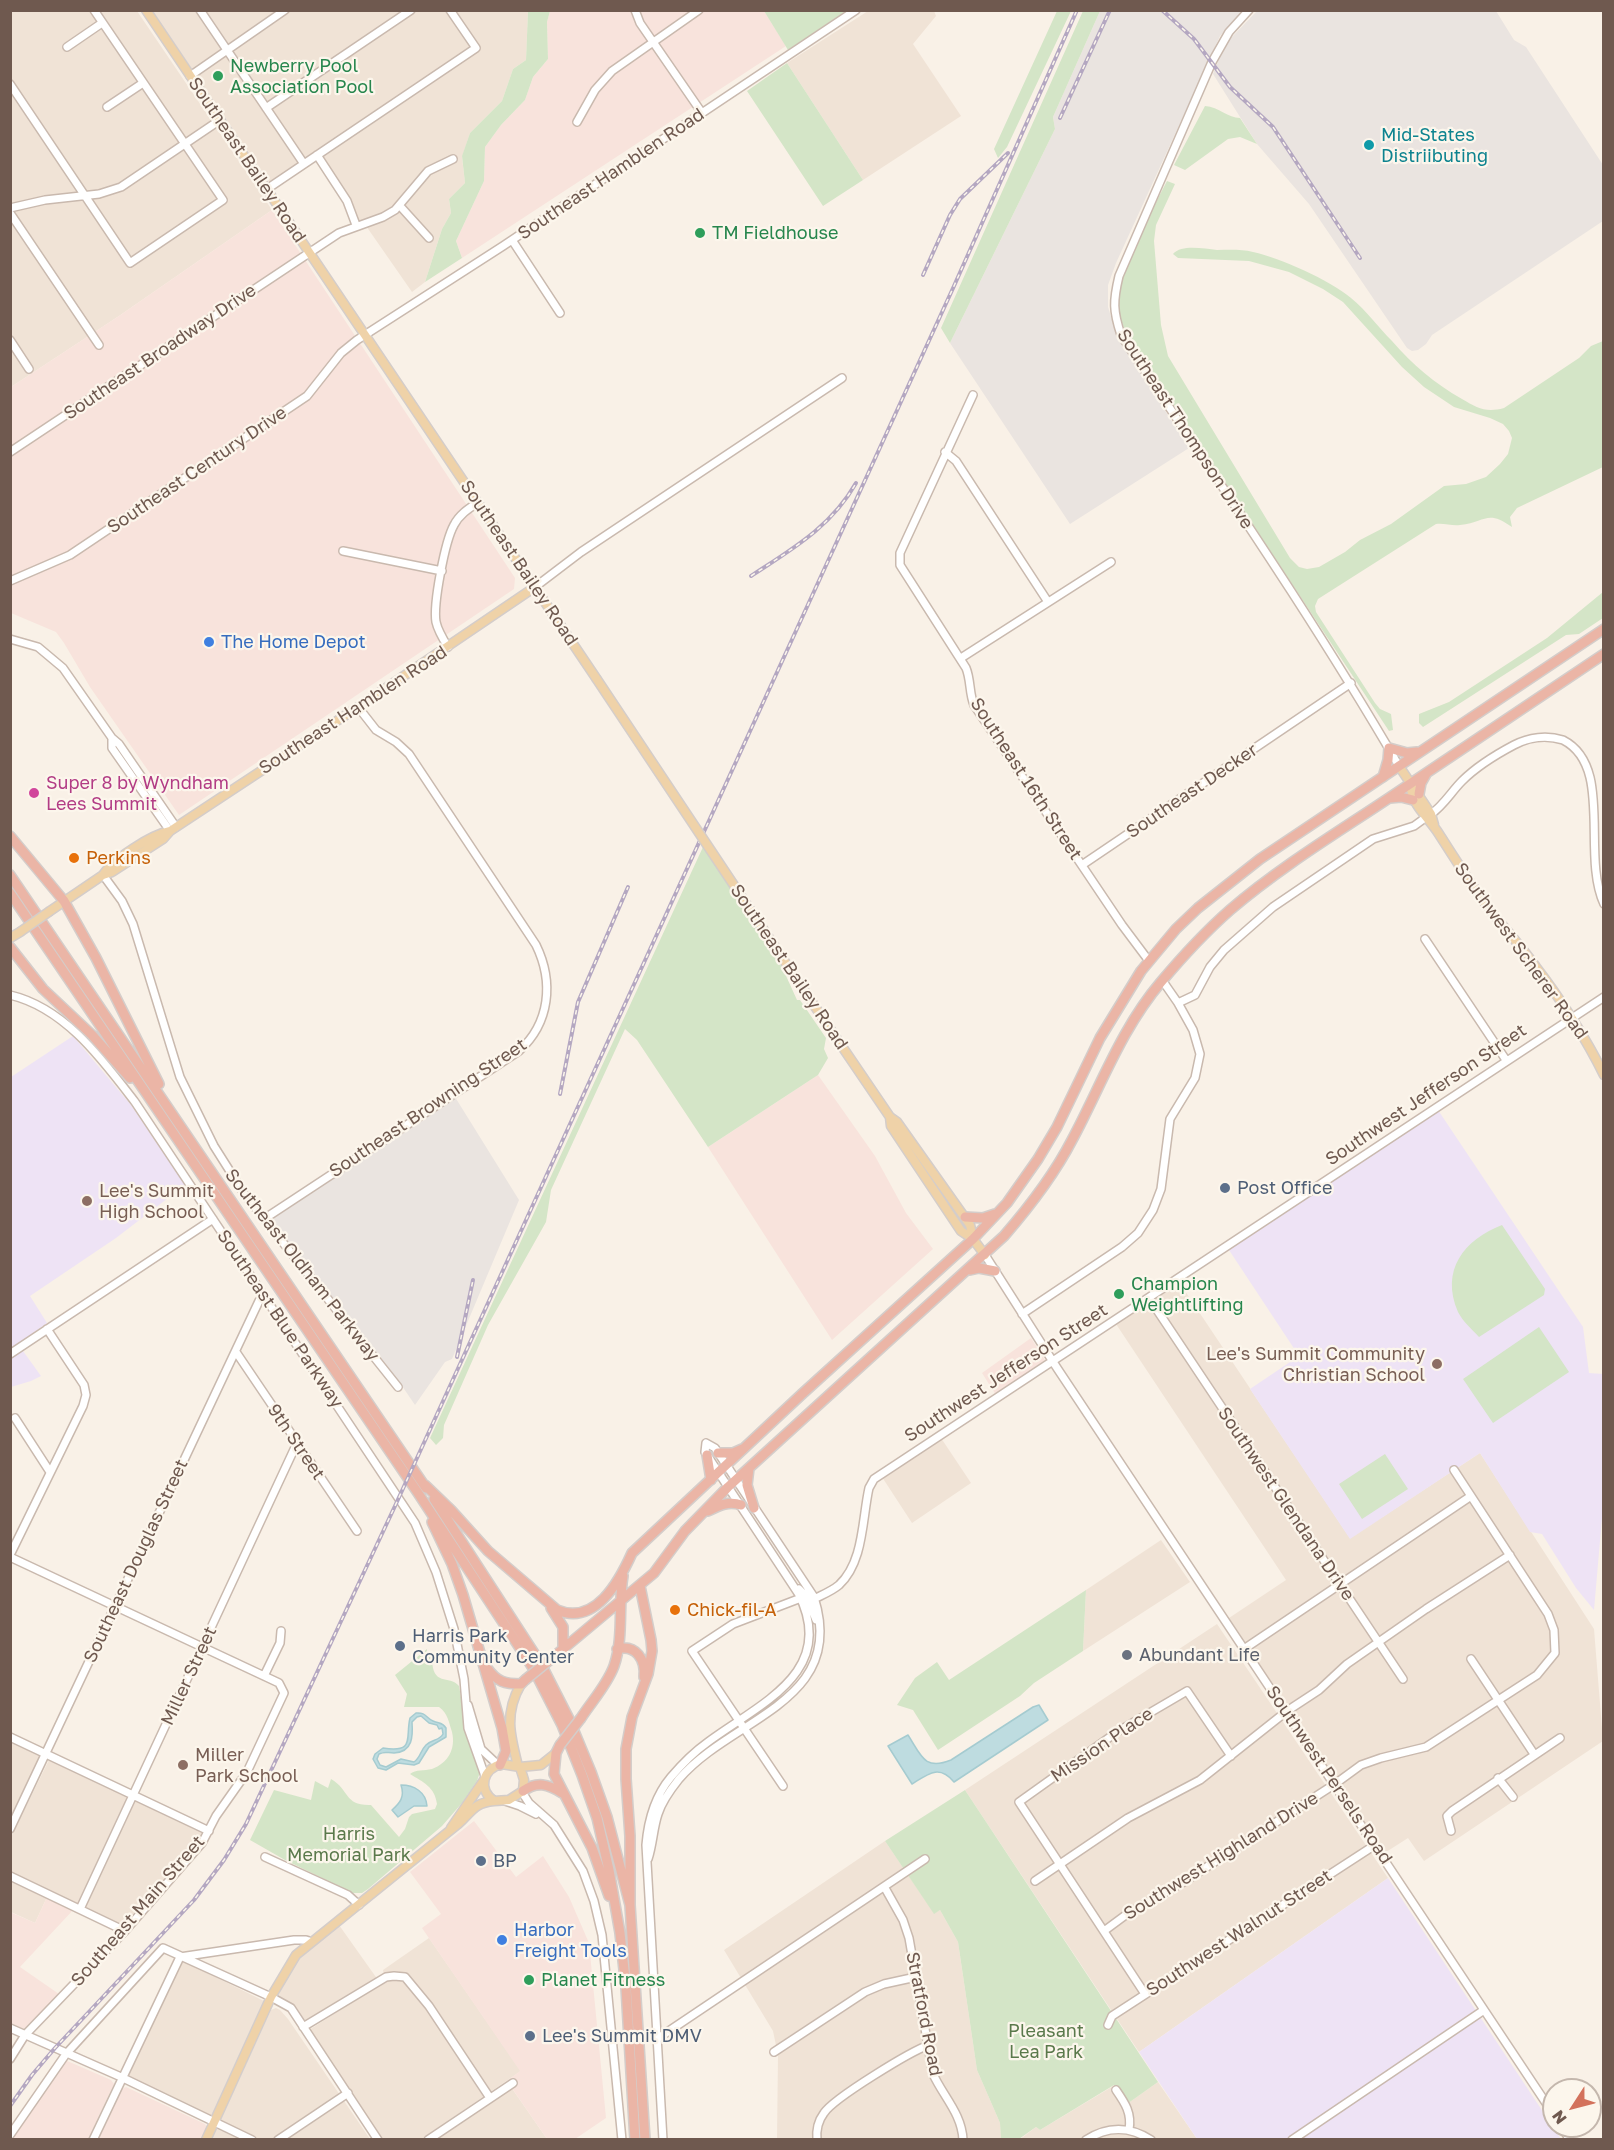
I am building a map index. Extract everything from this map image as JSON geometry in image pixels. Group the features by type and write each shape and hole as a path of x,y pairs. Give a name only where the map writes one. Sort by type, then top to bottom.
{"highway":[{"path":"421,1489 451,1510 488,1551 557,1610 569,1614 588,1610 600,1603 624,1570 632,1553 802,1394 973,1239 998,1213 1023,1182 1057,1127 1100,1038 1141,971 1176,929 1225,885 1604,629"},
{"path":"482,1659 494,1678 507,1684 523,1682 640,1586 663,1562 700,1514 985,1255 1022,1215 1050,1176 1072,1140 1126,1032 1162,980 1198,940 1247,896 1293,862 1604,654"},
{"path":"1383,777 1389,748 1407,753 1420,752"},
{"path":"1388,799 1416,797 1428,772"},
{"path":"10,836 64,901 96,958 157,1081 195,1139 195,1145"},
{"path":"10,875 195,1145 421,1489 533,1668 561,1725 597,1818 609,1870 620,1933 626,1988 635,2139"},
{"path":"10,893 181,1145 541,1664 591,1772 607,1817 630,1905"},
{"path":"10,947 42,989 92,1035 113,1058 143,1096 175,1143 181,1145"},
{"path":"965,1217 983,1218 998,1213"},
{"path":"968,1270 979,1268 995,1270"},
{"path":"718,1453 733,1453 745,1449"},
{"path":"707,1455 719,1473"},
{"path":"749,1468 747,1485 754,1508"},
{"path":"421,1489 452,1564 482,1659 506,1744 505,1756 499,1765"},
{"path":"700,1514 726,1503 741,1505"},
{"path":"620,1933 596,1857 554,1774 558,1749 608,1678 614,1664 624,1570"},
{"path":"640,1586 651,1640 651,1663 632,1716 626,1749 626,1779 630,1836 630,1905 645,2139"},
{"path":"544,1600 563,1627 560,1652"},
{"path":"617,1649 629,1648 639,1655 645,1669 643,1688"},
{"path":"523,1791 532,1785 542,1784 563,1794"}],"main road":[{"name":"Southeast Bailey Road","path":"146,10 805,992 890,1117 897,1122 965,1217 970,1225 973,1239"},
{"name":"Southeast Hamblen Road","path":"10,938 103,875 112,872 163,839 173,829 535,587"},
{"name":"Southwest Scherer Road","path":"1399,766 1468,880 1537,968 1593,1053 1604,1075"},
{"name":"Southeast Bailey Road","path":"890,1117 891,1126 961,1231 973,1239 985,1255"},
{"path":"206,2139 271,1997 292,1960 464,1819 475,1806 484,1802 513,1799 523,1791 524,1780 511,1737 509,1715 513,1700 523,1682"},
{"path":"451,1828 492,1767 499,1765 541,1766 558,1749"},
{"path":"484,1778 485,1791 494,1801"}],"street":[{"path":"10,84 130,263 223,200 94,10"},
{"path":"200,10 304,164"},
{"path":"190,75 285,10"},
{"path":"266,108 411,10"},
{"path":"267,189 476,48 450,10"},
{"path":"635,10 652,42 702,113"},
{"path":"577,122 595,90 612,71 699,10"},
{"name":"Southeast Hamblen Road","path":"365,335 512,240 856,10"},
{"name":"Southeast Thompson Drive","path":"1249,10 1229,32 1210,68 1119,276 1114,297 1114,315 1121,335 1351,683 1399,766"},
{"path":"67,47 102,23"},
{"path":"107,107 143,83"},
{"path":"10,208 45,200 86,197 121,187 220,120"},
{"path":"317,156 347,201 356,225"},
{"path":"429,238 400,206 428,171 453,159"},
{"name":"Southeast Broadway Drive","path":"10,452 339,233 383,217 400,206"},
{"path":"10,213 99,345"},
{"path":"512,240 560,313"},
{"name":"Southeast Century Drive","path":"10,581 70,555 307,396 341,353 365,335"},
{"path":"10,340 29,369"},
{"path":"535,587 581,552 842,378"},
{"path":"973,395 945,452 956,461 1048,602"},
{"name":"Southeast 16th Street","path":"945,452 900,553 899,561 903,571 969,673 970,694 974,705 1122,925 1149,961"},
{"path":"448,647 440,634 436,619 436,604 442,571 454,524 466,510 477,503"},
{"path":"343,551 442,571"},
{"path":"961,658 1111,562"},
{"path":"10,639 38,647 63,668 112,738 112,748 173,829"},
{"name":"Southeast Decker","path":"1082,865 1351,683"},
{"name":"Southeast Browning Street","path":"264,1219 519,1050 537,1030 546,1007 547,980 536,945 409,754 396,742 376,730 358,707"},
{"path":"1178,1003 1195,995 1210,967 1224,950 1272,907 1367,842 1413,826 1439,809 1457,786 1471,774 1514,745 1529,739 1544,737 1567,742 1581,751 1596,768"},
{"path":"1602,812 1598,878 1600,896 1604,904"},
{"name":"Southeast Oldham Parkway","path":"103,875 122,902 133,924 168,1042 190,1102 229,1172 398,1387"},
{"path":"1425,939 1506,1060"},
{"path":"1022,1314 1122,1246 1138,1233 1153,1210 1161,1189 1170,1119 1195,1078 1199,1062 1197,1038 1178,1003 1162,980"},
{"name":"Southeast Blue Parkway","path":"10,995 30,1001 63,1021 96,1054 135,1102 398,1495 416,1523 436,1572 454,1629 467,1702"},
{"name":"Southwest Jefferson Street","path":"814,1599 839,1585 850,1571 857,1552 869,1488 874,1479 1604,997"},
{"path":"10,1354 213,1220"},
{"name":"Southwest Persels Road","path":"985,1255 1053,1362 1542,2097"},
{"name":"Southeast Douglas Street","path":"10,1829 259,1301 265,1297"},
{"name":"Southwest Glendana Drive","path":"1149,1298 1403,1679"},
{"path":"47,1329 81,1379 86,1395 83,1406 10,1556 264,1676 280,1643 281,1631"},
{"name":"9th Street","path":"236,1352 357,1532"},
{"path":"15,1419 50,1472"},
{"name":"Miller Street","path":"80,1909 297,1443"},
{"path":"707,1455 706,1443 715,1448 718,1453 719,1473 754,1508 803,1578 814,1599 820,1629 818,1653 800,1685 783,1702 742,1724"},
{"name":"Southwest Highland Drive","path":"1104,1931 1127,1914 1182,1883 1361,1766 1371,1761 1426,1747 1537,1675 1549,1662 1555,1653 1556,1645 1548,1614 1454,1470"},
{"path":"663,2139 648,1859 658,1813 678,1775 713,1750 787,1685 799,1671 806,1653 809,1634 807,1615 801,1598 741,1505 732,1484"},
{"path":"1244,1649 1471,1496"},
{"path":"1035,1881 1128,1818 1200,1780 1287,1711 1319,1690 1347,1664 1426,1609 1510,1555"},
{"path":"793,1583 806,1596 814,1599"},
{"path":"801,1598 810,1605 820,1629"},
{"path":"783,1786 692,1651 733,1624 801,1598"},
{"path":"1471,1659 1534,1754"},
{"name":"Southeast Main Street","path":"10,2059 26,2035 125,1930 202,1843 216,1816 253,1760 284,1696 284,1690 279,1683 264,1676"},
{"name":"Mission Place","path":"1060,1866 1019,1802 1117,1732 1187,1691 1231,1756"},
{"path":"467,1702 481,1749 488,1758 499,1765"},
{"path":"467,1702 466,1716 471,1738 481,1761 484,1778"},
{"path":"10,1737 209,1831"},
{"path":"1451,1831 1447,1816 1498,1778 1560,1738"},
{"path":"1498,1778 1513,1797"},
{"path":"523,1791 529,1803 554,1825 583,1872 594,1901 600,1926 622,2139"},
{"path":"505,1801 532,1812 560,1836"},
{"name":"Southwest Walnut Street","path":"1108,2025 1112,2016 1375,1845"},
{"path":"265,1857 348,1895 360,1905"},
{"path":"657,2039 925,1859"},
{"path":"1060,1866 1145,1994"},
{"path":"10,1876 125,1930"},
{"name":"Stratford Road","path":"885,1888 903,1920 912,1951 933,2074 942,2093 955,2111 963,2129 963,2139"},
{"path":"180,1957 294,1940 312,1942"},
{"path":"10,2135 66,2054 163,1948 291,2008 378,2139"},
{"path":"93,2139 180,1957"},
{"path":"303,2027 386,1977 405,1977 429,2006 490,2098"},
{"path":"774,2052 865,1992 884,1984 916,1977"},
{"path":"1292,2139 1484,2010"},
{"path":"10,2028 252,2139"},
{"path":"817,2139 818,2125 828,2108 908,2054 929,2045"},
{"path":"428,2139 513,2083"},
{"path":"1116,2090 1127,2106 1131,2121 1129,2130"},
{"path":"278,2139 348,2093"},
{"path":"1086,2139 1109,2129 1129,2130 1151,2139"}],"shaded area":[{"path":"11,11 137,11 272,210 119,316 11,387"},
{"path":"152,11 528,11 526,60 513,69 502,101 470,133 462,157 465,183 449,199 451,213 442,229 425,282 412,292 364,223 356,225 350,206 317,156 272,186"},
{"path":"550,11 764,11 786,46 462,258 456,241 484,181 485,147 501,125 525,100 533,77 548,59 547,22"},
{"path":"868,11 934,11 936,16 913,44 961,116 863,180 787,63"},
{"path":"1100,11 1244,11 1220,36 1108,285 1108,307 1117,336 1189,448 1070,524 950,343 1055,129 1053,117"},
{"path":"1257,11 1496,11 1514,40 1526,47 1603,165 1603,221 1432,335 1418,350 1412,351 1407,348 1309,204 1257,144 1213,74 1230,39"},
{"path":"272,210 515,578 514,589 179,815 90,687 56,632 11,613 11,387 119,316"},
{"name":"Lee's Summit High School","path":"73,1036 131,1105 185,1185 116,1238 30,1296 47,1323 18,1344 41,1376 11,1387 11,1077"},
{"path":"818,1075 875,1156 906,1213 933,1249 832,1340 708,1147"},
{"path":"455,1097 519,1200 452,1359 445,1362 415,1405 398,1380 275,1227 272,1219"},
{"name":"Lee's Summit Community Christian School","path":"1438,1110 1583,1327 1589,1373 1603,1374 1604,1495 1594,1610 1576,1588 1542,1534 1530,1532 1480,1453 1350,1539 1250,1389 1299,1356 1227,1247"},
{"path":"1179,1282 1350,1538 1480,1453 1594,1629 1603,1741 1424,1861 1408,1838 1383,1854 1226,1620 1286,1580 1116,1324"},
{"path":"1031,1338 1045,1360 996,1395 982,1373"},
{"path":"941,1438 971,1483 912,1523 882,1477"},
{"path":"1161,1540 1190,1582 1083,1651 1086,1590"},
{"path":"1217,1624 1388,1878 1139,2052 965,1790"},
{"path":"11,1739 41,1757 11,1821"},
{"path":"49,1760 128,1798 77,1904 11,1873 10,1839"},
{"path":"134,1801 201,1831 203,1834 198,1843 123,1925 85,1906"},
{"path":"474,1821 516,1877 543,1856 569,1897 589,1943 606,2118 575,2139 547,2139 507,2081 520,2071 422,1928 441,1914 410,1872"},
{"path":"885,1841 934,1913 940,1910 958,1942 977,2070 1000,2123 1001,2139 777,2139 778,2055 773,2031 724,1950"},
{"path":"1388,1878 1542,2110 1542,2138 1561,2139 1197,2139 1139,2052"},
{"path":"11,1880 47,1897 35,1923 11,1912"},
{"path":"47,1897 74,1909 20,1967 59,1994 24,2029 11,2023 10,1912 35,1923"},
{"path":"339,1925 378,1980 306,2025 293,2016 277,1998 298,1960"},
{"path":"429,1938 521,2071 421,2139 376,2139 306,2032 385,1981 383,1970"},
{"path":"183,1961 264,2001 212,2115 209,2116 131,2079 127,2072 179,1962"},
{"path":"276,2008 288,2019 370,2139 211,2140 271,2010"},
{"path":"65,2060 111,2080 114,2084 88,2139 11,2140"},
{"path":"1158,2082 1197,2139 1019,2140 1036,2127 1040,2130 1115,2085 1127,2104"},
{"path":"126,2087 205,2124 208,2129 203,2139 98,2140 122,2089"},
{"path":"511,2087 547,2139 432,2140"}],"green space":[{"path":"528,11 550,11 547,22 548,59 533,77 525,100 501,125 485,147 484,181 456,241 462,258 425,282 442,229 451,213 449,199 465,183 462,156 470,133 502,101 513,69 526,60"},
{"path":"764,11 846,11 788,50"},
{"path":"1057,11 1071,11 1007,147 998,158 994,149"},
{"path":"1083,11 1100,11 1053,117 1055,129 950,343 941,328"},
{"path":"787,63 863,180 823,206 747,91"},
{"path":"1205,106 1240,118 1257,144 1240,137 1228,139 1185,170 1174,165"},
{"path":"1167,181 1175,184 1156,225 1154,241 1161,325 1168,356 1290,558 1299,567 1307,569 1319,567 1360,540 1391,524 1444,486 1466,484 1486,477 1508,454 1512,438 1503,424 1454,407 1424,387 1402,367 1343,302 1323,289 1289,272 1249,261 1178,258 1173,254 1177,251 1194,248 1248,251 1277,259 1318,277 1357,303 1424,373 1442,387 1482,409 1504,408 1579,358 1591,346 1603,341 1603,467 1517,508 1510,517 1512,527 1491,518 1460,525 1436,524 1318,599 1315,606 1316,612 1375,703 1380,709 1391,714 1393,730 1389,731 1125,331 1118,303 1123,277 1137,242"},
{"path":"1603,592 1603,618 1579,634 1566,635 1423,727 1419,723 1419,714 1449,702 1547,638"},
{"path":"703,847 782,967 797,1000 800,1000 826,1038 824,1049 828,1058 818,1075 708,1147 637,1040 625,1029 551,1190 546,1222 488,1325 444,1425 443,1438 436,1445 430,1438"},
{"path":"1502,1225 1545,1289 1544,1295 1479,1337 1458,1312 1453,1297 1454,1270 1459,1258 1467,1248 1488,1231"},
{"path":"1539,1327 1569,1372 1493,1423 1463,1379"},
{"path":"1385,1454 1408,1489 1362,1519 1339,1484"},
{"path":"1086,1590 1083,1651 938,1750 913,1710 897,1705 915,1678 937,1662 949,1680"},
{"name":"Harris Memorial Park","path":"427,1649 427,1657 432,1657 433,1667 438,1677 459,1686 468,1739 480,1772 477,1781 462,1803 442,1826 362,1893 353,1893 250,1840 274,1790 311,1800 315,1781 328,1788 331,1779 351,1800 362,1805 371,1805 399,1837 412,1814 435,1809 437,1804 434,1793 410,1774 432,1769 450,1755 453,1738 450,1725 446,1715 439,1707 404,1707 407,1694 395,1675"},
{"name":"Pleasant Lea Park","path":"965,1790 1158,2082 1127,2104 1114,2085 1040,2130 1036,2127 1019,2139 1001,2139 1000,2123 977,2070 958,1942 940,1910 934,1914 885,1841"}],"water":[{"path":"1039,1705 1048,1720 954,1782 943,1773 933,1772 912,1784 888,1746 908,1735 924,1759 935,1764 942,1763 951,1760"},
{"path":"416,1713 424,1714 445,1726 446,1737 429,1747 419,1763 414,1765 398,1763 386,1770 378,1768 373,1759 375,1754 383,1748 393,1749 405,1746 410,1718","holes":["421,1716 429,1723 437,1725 439,1729 442,1728 443,1734 426,1745 414,1762 401,1759 386,1767 380,1765 377,1759 379,1754 405,1750 412,1738 412,1722 417,1717"]},
{"path":"401,1785 410,1786 422,1793 427,1806 414,1806 398,1817 392,1810 401,1799"}],"railway":[{"path":"10,2106 55,2048 194,1900 224,1860 246,1824 395,1506 954,286 1077,10"},
{"path":"1060,118 1110,10"},
{"path":"1162,10 1194,39 1230,87 1273,127 1360,258"},
{"path":"923,275 950,215 960,199 1008,153"},
{"path":"751,576 823,525 846,499 856,483"},
{"path":"560,1094 578,1002 628,887"},
{"path":"457,1357 473,1280"}],"place":[{"name":"Newberry Pool Association Pool","path":"218,76"},
{"name":"Mid-States Distriibuting","path":"1369,145"},
{"name":"TM Fieldhouse","path":"700,233"},
{"name":"The Home Depot","path":"209,642"},
{"name":"Super 8 by Wyndham Lees Summit","path":"34,793"},
{"name":"Perkins","path":"74,858"},
{"name":"Post Office","path":"1225,1188"},
{"name":"Lee's Summit High School","path":"87,1201"},
{"name":"Champion Weightlifting","path":"1119,1294"},
{"name":"Lee's Summit Community Christian School","path":"1437,1364"},
{"name":"Chick-fil-A","path":"675,1610"},
{"name":"Harris Park Community Center","path":"400,1646"},
{"name":"Abundant Life","path":"1127,1655"},
{"name":"Miller Park School","path":"183,1765"},
{"name":"BP","path":"481,1861"},
{"name":"Harbor Freight Tools","path":"502,1940"},
{"name":"Planet Fitness","path":"529,1980"},
{"name":"Lee's Summit DMV","path":"530,2036"}]}
